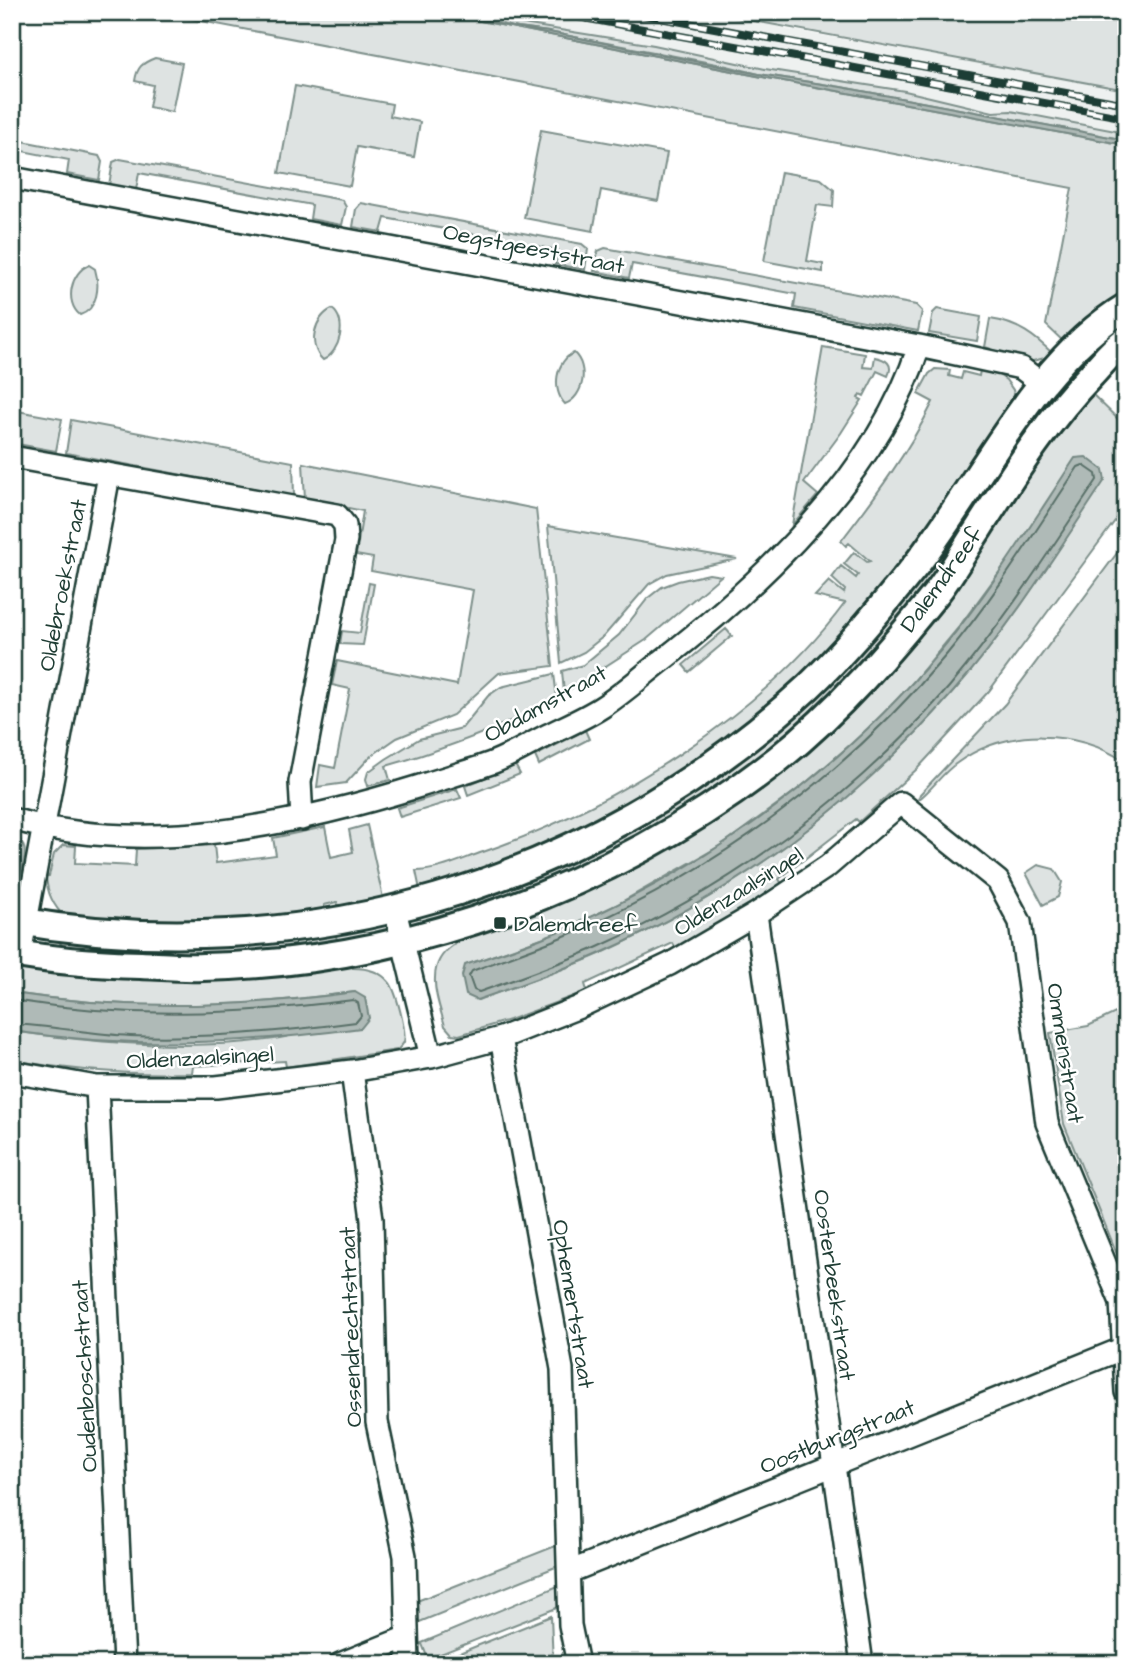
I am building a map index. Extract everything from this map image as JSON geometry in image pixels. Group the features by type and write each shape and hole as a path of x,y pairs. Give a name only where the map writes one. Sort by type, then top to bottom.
{"street":[{"name":"Oegstgeeststraat","path":"12,178 919,346 1021,368 1041,383"},
{"name":"Dalemdreef","path":"19,921 108,933 203,934 346,921 396,910 488,881 539,863 585,841 666,796 756,731 842,653 914,567 1041,383 1104,321 1126,307"},
{"name":"Dalemdreef","path":"16,954 106,964 203,967 300,960 404,941 486,917 592,876 692,820 778,758 824,719 940,588 1004,489 1066,401 1126,340"},
{"name":"Obdamstraat","path":"12,819 43,828 108,835 190,835 302,819 368,802 495,762 602,707 710,623 800,536 860,461 908,380 919,346"},
{"path":"1041,383 1066,401"},
{"path":"12,457 337,515 345,525 346,540 300,782 302,819"},
{"name":"Oldebroekstraat","path":"43,828 109,475"},
{"name":"Oldenzaalsingel","path":"12,1072 97,1087 216,1087 352,1072 431,1057 501,1038 577,1008 670,964 756,914 828,866 901,803"},
{"name":"Ommenstraat","path":"901,803 998,881 1020,922 1047,1123 1121,1301 1126,1392"},
{"path":"16,954 19,921 43,828"},
{"path":"396,910 431,1057"},
{"name":"Oosterbeekstraat","path":"756,914 862,1664"},
{"name":"Ophemertstraat","path":"501,1038 562,1368 570,1625 578,1664"},
{"name":"Ossendrechtstraat","path":"352,1072 372,1219 377,1422 405,1556 408,1664"},
{"name":"Oudenboschstraat","path":"97,1087 124,1664"},
{"name":"Oostburgstraat","path":"569,1572 1124,1348"},
{"path":"340,1664 407,1637"}],"shaded area":[{"path":"154,12 435,12 1126,145 1126,300 1067,345 1046,325 1072,188"},
{"path":"447,12 479,13 529,25 654,45 765,69 905,91 993,112 1011,111 1126,133 1126,140 759,74"},
{"path":"476,12 698,12 751,22 760,20 785,29 995,64 1126,91 1126,133 1011,111 993,112 905,91 766,69 654,45 529,25"},
{"path":"705,12 1126,12 1126,90"},
{"path":"155,58 182,63 172,112 149,107 153,85 135,81 141,66"},
{"path":"295,86 392,104 390,116 420,122 414,157 357,147 350,186 279,173"},
{"path":"541,130 667,153 658,201 601,190 593,231 524,218"},
{"path":"12,139 99,156 102,162 99,180 67,174 69,160 12,149"},
{"path":"120,159 342,200 346,207 342,225 310,219 312,205 139,173 136,190 109,185 113,162"},
{"path":"781,172 821,179 834,190 833,207 817,205 807,261 823,264 823,272 764,261"},
{"path":"361,203 582,244 588,249 585,270 555,264 558,250 385,218 381,232 353,227 356,209"},
{"path":"605,248 916,305 922,311 918,331 794,308 796,294 632,264 629,278 594,271 598,251"},
{"path":"89,265 95,269 97,276 96,296 91,308 80,315 72,303 72,288 78,274"},
{"path":"332,309 340,321 340,336 334,351 323,360 315,347 315,332 321,318"},
{"path":"937,309 981,317 977,341 929,333 933,313"},
{"path":"990,319 1025,331 1054,355 1052,360 1048,357 1029,362 985,347"},
{"path":"823,347 865,354 863,367 873,368 875,357 883,359 888,363 890,372 888,376 877,371 864,396 860,394 858,398 862,400 804,483 818,495 792,525"},
{"path":"574,353 582,366 582,381 577,395 565,404 558,391 558,376 563,362"},
{"path":"935,369 950,370 949,376 961,379 963,372 979,376 980,370 996,373 1006,380 1013,390 1015,401 879,602 742,734 561,844 420,890 416,871 450,864 532,833 633,783 682,753 772,683 811,644 845,603 815,596 829,581 844,593 845,590 832,578 841,566 856,578 858,575 844,564 854,552 867,562 870,561 849,543 846,546 841,541 890,474 923,421 933,402 918,394 929,374"},
{"path":"1088,390 1126,427 1126,506 989,691 918,768 859,822 856,819 779,879 782,884 676,949 673,943 585,984 587,991 509,1020 459,1035 452,1034 445,1026 435,978 437,965 451,947 474,935 510,924 508,917 780,762","holes":["1103,470 1104,480 1032,589 974,667 916,733 835,807 746,873 651,929 587,960 478,1000 470,993 464,980 466,965 553,934 616,905 723,844 801,787 863,734 904,693 958,628 1006,563"]},
{"path":"12,410 62,419 56,451 12,443"},
{"path":"71,420 293,462 294,496 66,453"},
{"path":"1008,449 1018,456 953,553 865,662 763,755 694,805 598,859 463,914 460,901 732,762"},
{"path":"303,463 536,509 553,666 499,673 453,715 397,738 371,756 346,783 317,787 320,765 335,768 350,689 332,685 337,661 457,685 473,590 371,571 373,558 356,555 363,511 305,499"},
{"path":"548,526 737,559 667,574 649,584 604,636 584,652 561,663"},
{"path":"1126,541 1126,762 1086,743 1064,738 1019,738 977,751 957,763 918,800 920,794 1005,704"},
{"path":"709,574 721,576 646,640 564,693 562,671 583,665 619,635 648,598 662,587"},
{"path":"369,583 374,584 363,645 340,644 342,631 360,633"},
{"path":"726,629 732,636 689,672 683,665"},
{"path":"554,674 557,697 473,737 386,766 390,780 368,786 368,772 419,739 462,728 488,696 501,687"},
{"path":"585,730 589,739 539,765 535,756"},
{"path":"515,765 520,774 468,795 465,786"},
{"path":"457,789 461,798 400,817 397,808"},
{"path":"367,825 383,898 338,906 337,902 324,905 324,910 208,928 65,917 51,899 48,888 46,876 49,876 54,854 63,845 76,846 75,863 135,866 136,849 214,845 216,863 276,855 273,838 325,827 331,857 353,852 349,830"},
{"path":"12,834 21,841 25,855 24,872 12,891"},
{"path":"1038,865 1054,869 1062,882 1058,897 1043,905 1026,873"},
{"path":"335,932 338,944 291,951 154,958 60,947 66,939"},
{"path":"352,958 353,968 377,973 392,986 405,1037 397,1050 286,1067 285,1061 193,1066 192,1073 102,1071 12,1060 12,1031 143,1044 242,1043 286,1037 368,1015 364,1001 355,992 267,1001 184,1005 100,1003 12,993 12,960"},
{"path":"1126,1008 1126,1276 1064,1124 1050,1033 1088,1026"},
{"path":"558,1545 558,1566 417,1623 417,1601"},
{"path":"558,1586 559,1607 428,1659 422,1644 417,1645"},
{"path":"551,1616 553,1664 432,1664"}],"water":[{"path":"435,12 447,12 759,74 1126,140 1126,145 757,76"},
{"path":"1086,457 1103,470 1105,480 1014,615 975,666 917,732 877,771 792,842 699,902 651,929 586,960 477,1000 466,995 462,976 465,965 552,934 631,897 729,839 820,771 903,693 941,650 994,580 1075,458"},
{"path":"355,992 365,998 369,1018 361,1028 273,1038 187,1042 100,1040 12,1031 12,993 98,1003 184,1005 269,1001"}],"railway":[{"path":"551,12 1126,118"},
{"path":"628,12 1126,104"}],"place":[{"name":"Dalemdreef","path":"500,923"}]}
